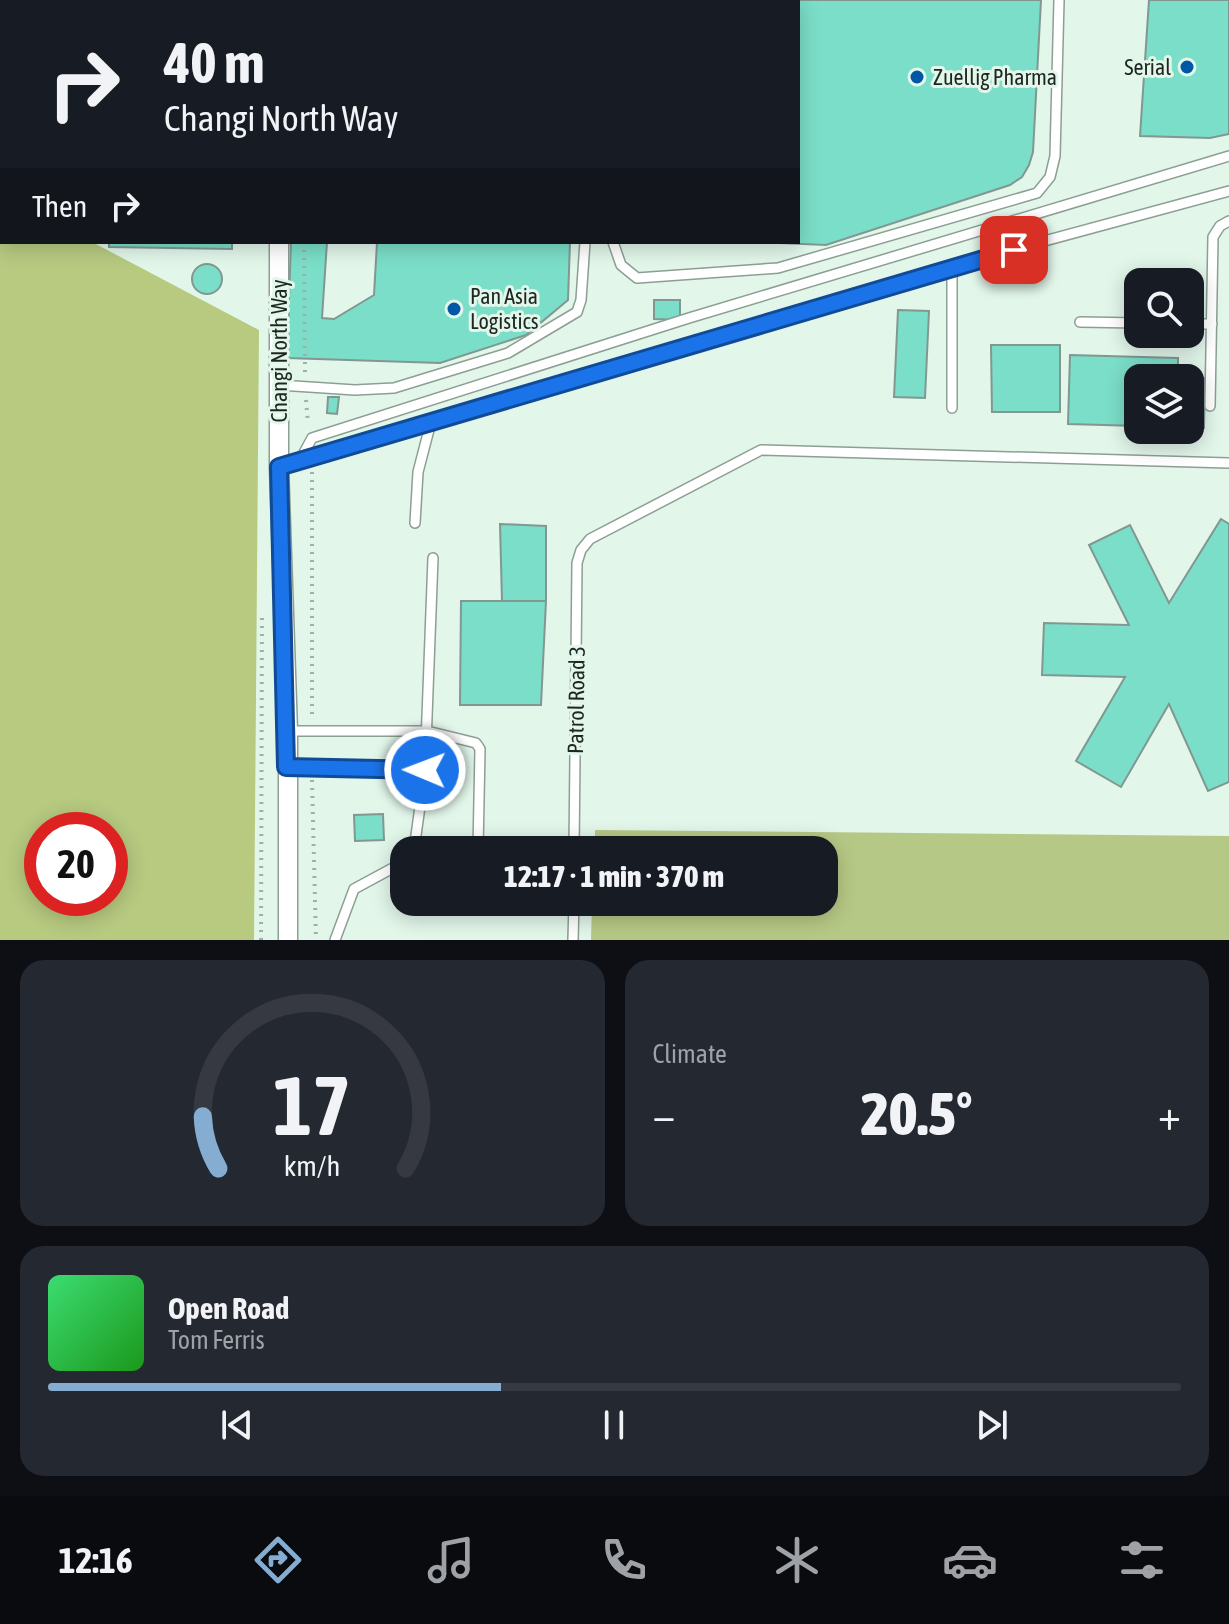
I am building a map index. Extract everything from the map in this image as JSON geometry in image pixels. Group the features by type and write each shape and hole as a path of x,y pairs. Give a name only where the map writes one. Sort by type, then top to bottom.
{"street":[{"name":"Changi North Way","path":"279,244 279,467 288,731 288,940"}],"lane":[{"path":"614,244 621,265 637,278 778,268 1037,193 1050,177 1055,156 1059,0"},
{"path":"299,462 310,440 689,318 1229,156"},
{"path":"279,467 952,266 1229,191"},
{"path":"1210,406 1213,237 1220,226 1229,221"},
{"path":"279,385 394,388 508,353 577,312 581,300 585,244"},
{"path":"952,266 952,408"},
{"path":"1080,322 1124,323"},
{"path":"1204,324 1212,324"},
{"path":"415,523 418,472 431,422"},
{"name":"Patrol Road 3","path":"574,836 577,563 581,550 590,539 761,450 1229,463"},
{"path":"416,836 425,770 433,558"},
{"path":"288,731 427,731 478,745 478,836"},
{"path":"286,767 425,770"},
{"path":"335,940 354,889 390,870"},
{"path":"573,940 574,916"}],"path":[{"path":"304,244 305,386 310,440"},
{"path":"312,458 312,731"},
{"path":"312,767 316,940"}],"green space":[{"path":"0,244 96,244 259,330 254,940 0,940"},
{"path":"595,830 1229,836 1229,940 591,940 592,916 838,916 838,836 595,836"}],"building":[{"name":"Zuellig Pharma","path":"800,0 1041,0 1033,152 1022,177 1010,185 826,245 800,244"},
{"name":"Serial","path":"1149,0 1229,0 1229,134 1210,138 1140,136"},
{"path":"109,244 232,244 232,249 109,247"},
{"name":"Pan Asia Logistics","path":"291,244 327,244 322,318 334,319 374,295 377,244 570,244 568,300 526,335 440,363 287,358"},
{"path":"207,264 218,268 222,279 218,290 207,294 196,290 192,279 196,268"},
{"path":"654,300 680,300 680,320 654,319"},
{"path":"898,310 929,311 925,398 894,397"},
{"path":"991,345 1060,345 1060,412 992,412"},
{"path":"1070,355 1178,358 1178,364 1124,364 1124,426 1068,424"},
{"path":"328,397 339,397 337,414 327,413"},
{"path":"1221,519 1229,524 1229,782 1208,791 1169,704 1121,787 1076,761 1125,677 1042,675 1044,623 1129,625 1089,545 1130,525 1169,603"},
{"path":"500,524 546,526 546,601 502,601"},
{"path":"461,601 546,601 541,705 460,705"},
{"path":"383,814 384,840 355,841 354,815"}],"place":[{"name":"Serial","path":"1187,67"},
{"name":"Zuellig Pharma","path":"917,77"},
{"name":"Pan Asia Logistics","path":"454,309"}],"route":[{"path":"425,770 286,767 288,731 279,467 1014,250"}]}
